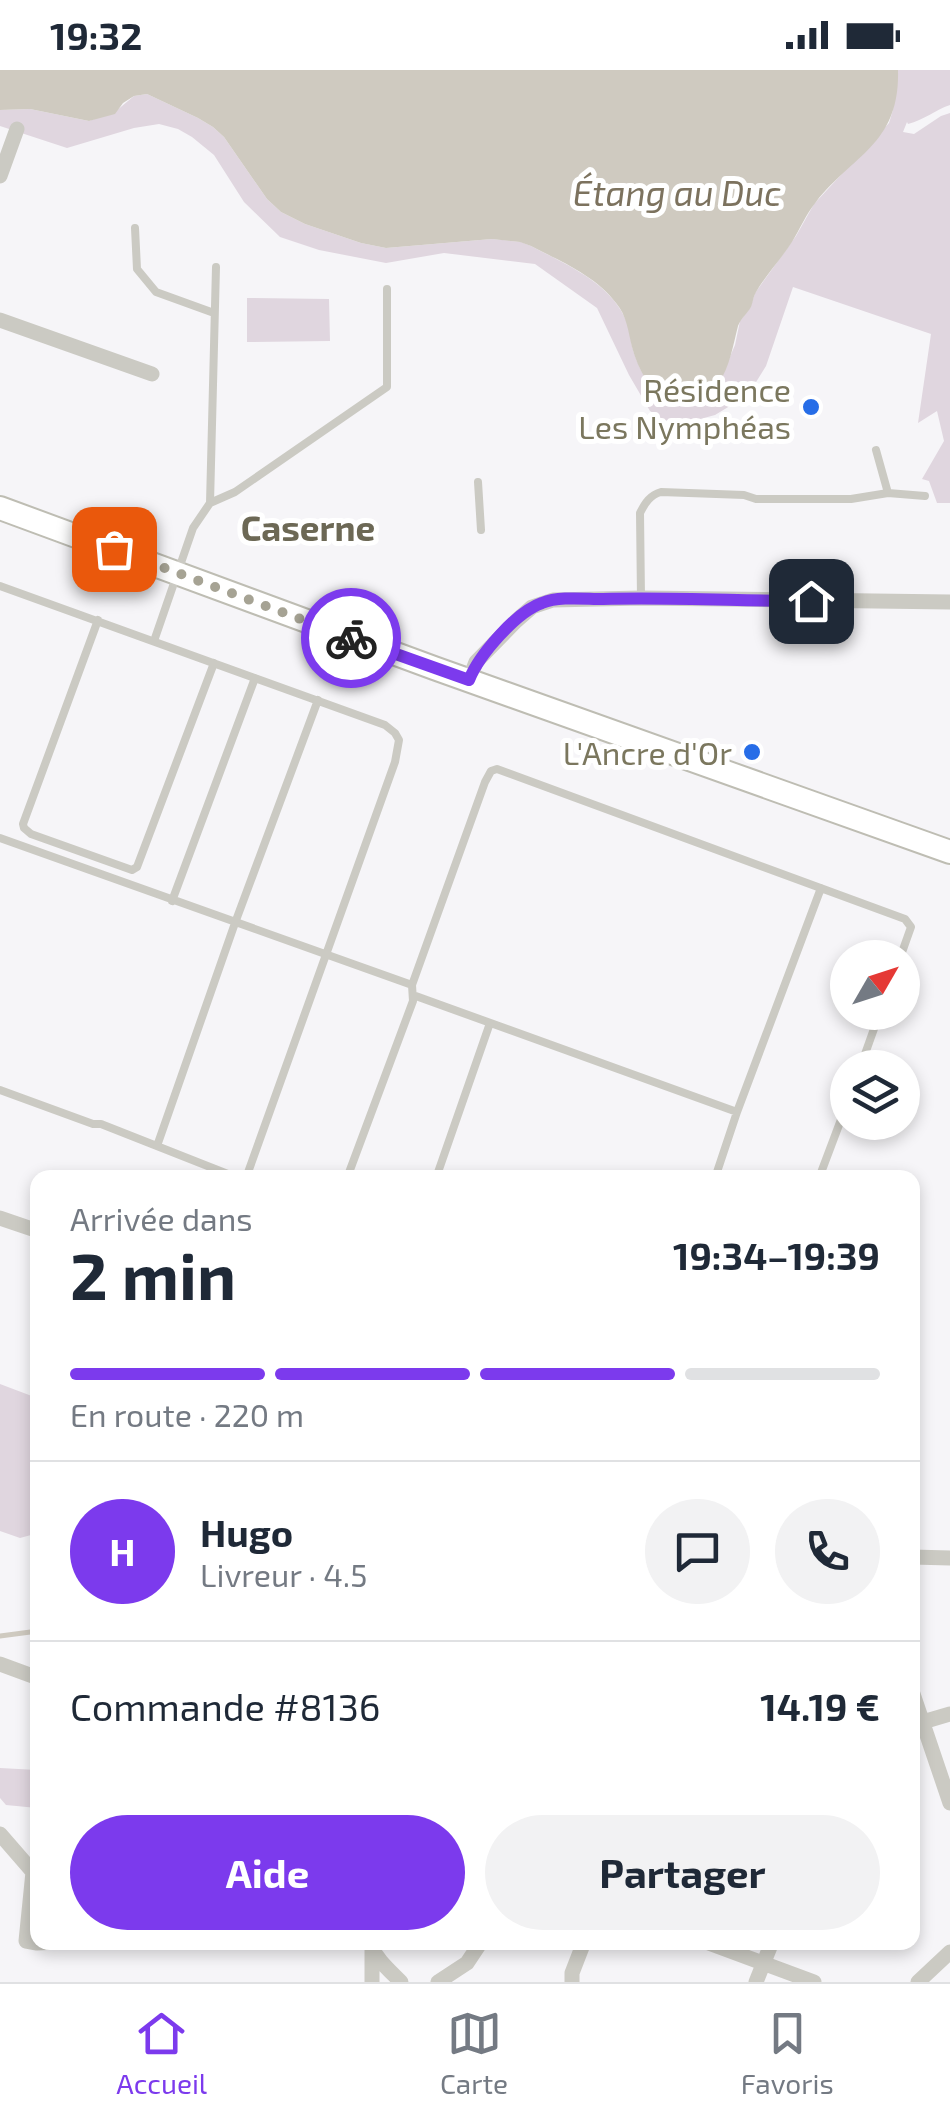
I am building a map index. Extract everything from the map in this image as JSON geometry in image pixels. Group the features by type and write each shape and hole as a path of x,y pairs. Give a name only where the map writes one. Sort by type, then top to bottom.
{"main road":[{"path":"0,508 950,852"}],"street":[{"path":"0,176 17,129"},
{"path":"0,320 152,374"},
{"path":"469,680 476,662 516,620 540,603 641,598 950,602"},
{"path":"0,1218 30,1228"},
{"path":"920,1556 950,1558"},
{"path":"0,1664 30,1675"},
{"path":"920,1723 950,1714"},
{"path":"920,1731 950,1803"},
{"path":"0,1834 30,1869"},
{"path":"24,1960 30,1906"},
{"path":"26,1940 30,1941"},
{"path":"371,1950 372,1982"},
{"path":"374,1950 401,1982"},
{"path":"461,1982 476,1950"},
{"path":"572,1982 581,1950"},
{"path":"727,1950 814,1982"},
{"path":"756,1982 769,1950"},
{"path":"918,1982 950,1952"},
{"path":"438,1982 467,1963"}],"lane":[{"path":"136,228 137,269 156,292 214,314"},
{"path":"154,640 194,528 210,503 216,267"},
{"path":"210,503 235,492 387,387 387,289"},
{"path":"876,450 888,492"},
{"path":"478,482 481,530"},
{"path":"641,598 640,513 655,494 851,500 888,492 925,496"},
{"path":"0,586 318,700 385,726 399,740 395,762 245,1170"},
{"path":"98,620 23,824 31,834 132,870 137,866 214,663"},
{"path":"172,901 255,678"},
{"path":"157,1146 318,700"},
{"path":"351,1170 491,771 497,769 905,919 911,927 906,940"},
{"path":"0,838 325,954 490,1023 737,1112"},
{"path":"718,1170 821,888"},
{"path":"439,1170 490,1023"},
{"path":"0,1090 221,1170"},
{"path":"822,1170 833,1140"}],"shaded area":[{"path":"898,70 950,70 950,105 907,122 903,132 914,134 950,113 950,503 937,503 929,481 922,479 944,441 937,411 918,423 931,334 793,287 766,366 748,395 715,415 682,424 664,420 650,411 597,308 535,264 444,253 386,263 319,250 280,237 244,202 214,155 178,129 159,124 67,148 0,126 0,110 30,109 89,121 116,111 134,96 147,94 213,127 267,199 281,212 305,224 386,248 492,239 521,242 570,266 607,293 624,316 637,361 657,394 662,400 692,402 720,380 740,321 814,204 889,123"},
{"path":"247,298 329,299 330,341 247,342"},
{"path":"0,1384 30,1395 30,1535 20,1538 0,1531"},
{"path":"0,1768 30,1770 30,1807 6,1805 0,1798"}],"water":[{"name":"Étang au Duc","path":"0,70 898,70 897,95 883,132 816,202 760,286 738,326 718,384 702,397 670,406 642,372 623,313 608,293 577,270 531,246 492,239 386,248 361,243 281,212 267,199 224,137 198,118 147,94 134,96 115,114 89,121 30,109 0,110"}],"waterway":[{"path":"0,1636 30,1632"}],"way so far":[{"path":"114,549 351,638"}],"place":[{"name":"Résidence Les Nymphéas","path":"811,407"},
{"name":"L'Ancre d'Or","path":"752,752"}],"district":[{"name":"Caserne","path":"308,527"}],"route":[{"path":"351,638 469,680 476,662 540,603 641,598 811,601"}]}
